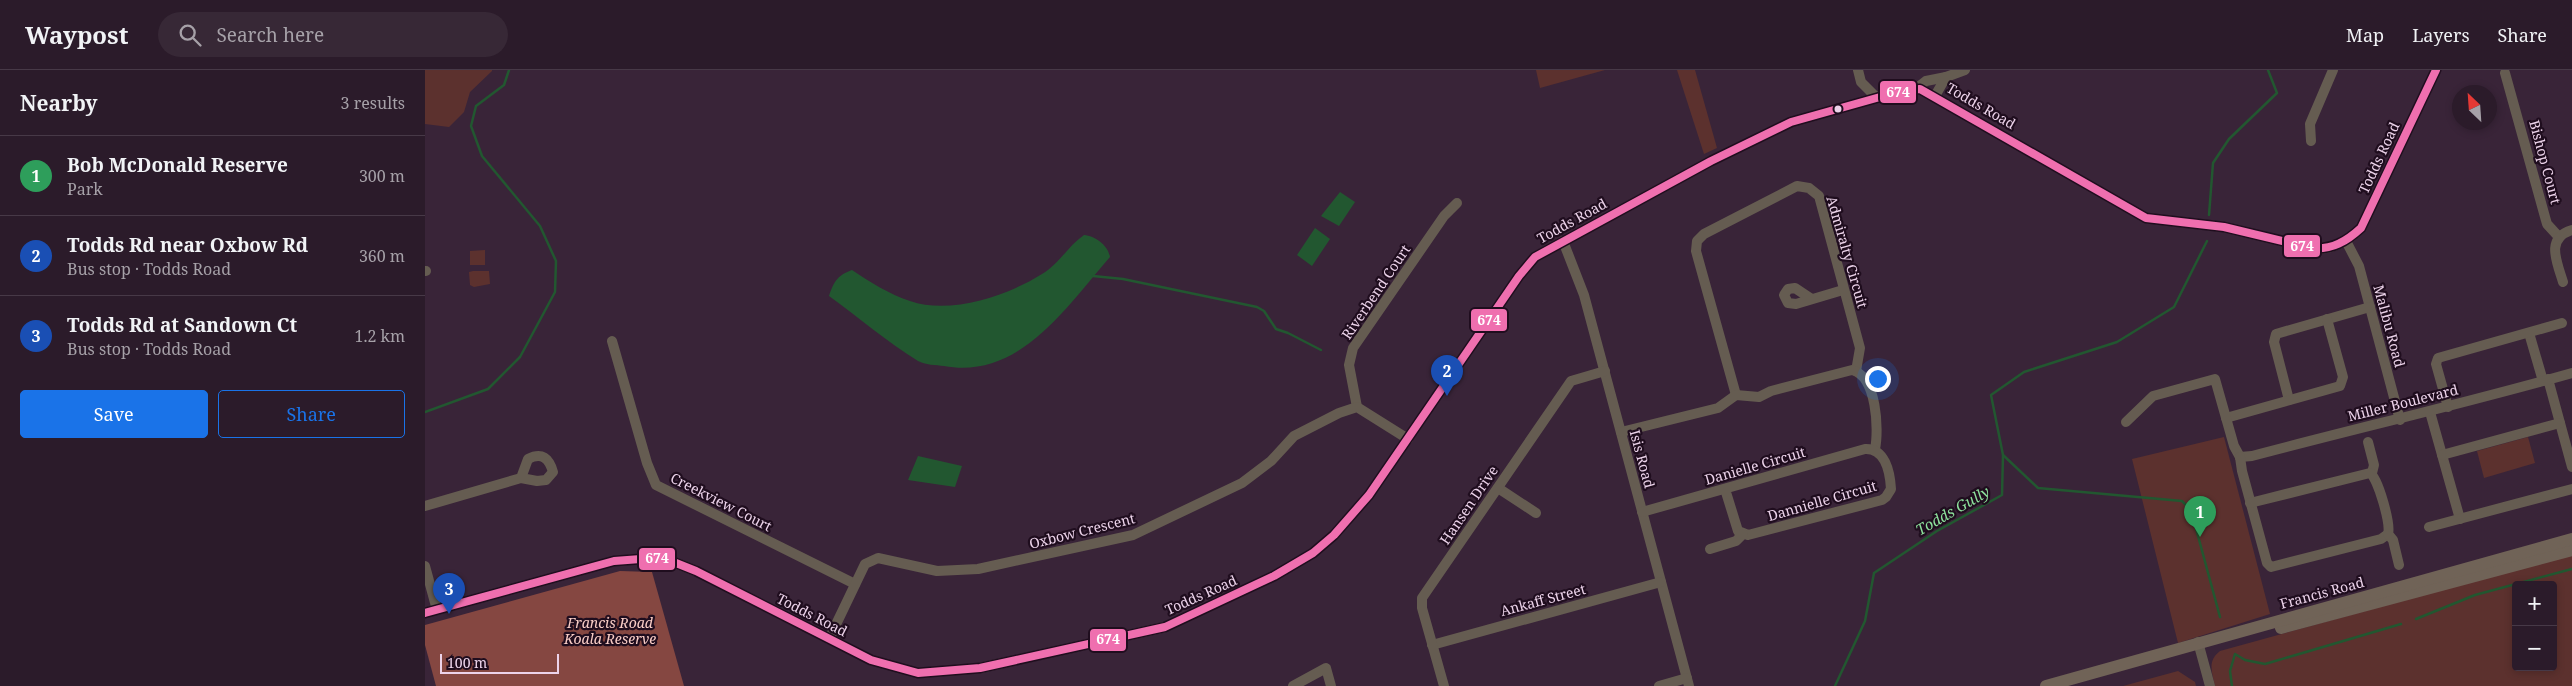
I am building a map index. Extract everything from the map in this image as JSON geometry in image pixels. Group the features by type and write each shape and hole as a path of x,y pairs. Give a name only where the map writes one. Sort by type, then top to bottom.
{"main road":[{"name":"Francis Road","path":"2046,686 2080,677 2145,665 2199,646 2572,539"},
{"name":"Francis Road","path":"2199,646 2572,550"}],"street":[{"path":"1857,103 1861,82 1858,70"},
{"path":"1917,88 1926,81 1946,77 1965,70"},
{"path":"2311,141 2310,124 2333,70"},
{"name":"Todds Road","path":"425,613 614,561 653,558 671,561 696,572 871,660 918,673 981,668 1165,627 1274,576 1313,553 1353,516 1527,265 1535,257 1711,161 1791,122 1917,88 1935,96 2147,218 2223,227 2317,248 2333,246 2346,241 2361,228 2436,70"},
{"name":"Bishop Court","path":"2505,73 2547,224 2558,236"},
{"path":"1935,96 1946,77"},
{"path":"1861,82 1877,98"},
{"name":"Admiralty Circuit","path":"1736,395 1696,251 1697,241 1704,234 1797,186 1809,188 1819,196 1860,348 1856,371"},
{"name":"Riverbend Court","path":"1357,407 1349,365 1353,348 1444,216 1457,203"},
{"path":"2563,282 2554,248 2558,236 2572,230"},
{"name":"Isis Road","path":"1563,241 1584,295 1688,682"},
{"name":"Malibu Road","path":"2346,241 2359,266 2400,420"},
{"path":"1810,298 1843,290"},
{"path":"2289,400 2274,336 2279,332 2370,307"},
{"path":"2226,418 2336,388 2343,383 2327,319"},
{"path":"2448,407 2436,364 2438,358 2562,324"},
{"path":"2529,332 2560,423 2572,467"},
{"name":"Creekview Court","path":"612,341 647,463 656,485 664,491 855,584"},
{"path":"1621,432 1718,408 1736,395 1759,397 1849,370 1856,371 1867,380 1875,407 1877,434 1875,450"},
{"name":"Hansen Drive","path":"1444,686 1422,608 1422,598 1571,381 1605,371"},
{"name":"Miller Boulevard","path":"2240,457 2252,456 2347,431 2400,420 2572,373"},
{"path":"2126,422 2153,396 2215,379 2235,449 2240,457 2240,466 2267,563 2272,568 2381,539 2388,534"},
{"path":"1357,407 1408,439"},
{"name":"Oxbow Crescent","path":"829,639 865,564 878,558 937,571 978,569 1133,536 1241,483 1271,461 1294,436 1339,413 1357,407"},
{"path":"2430,412 2460,519"},
{"path":"2442,455 2560,423"},
{"path":"2367,442 2374,466 2372,473 2379,490 2389,526 2388,534 2393,540 2399,565"},
{"name":"Danielle Circuit","path":"1642,512 1865,449 1875,450"},
{"name":"Dannielle Circuit","path":"1710,549 1736,541 1743,534 1752,535 1886,498 1891,489 1891,484 1882,456 1875,450"},
{"path":"2250,504 2363,473 2372,473"},
{"path":"425,506 521,478"},
{"path":"1498,488 1536,513"},
{"path":"1725,489 1736,526 1743,534"},
{"path":"2429,528 2572,490"},
{"path":"425,566 437,610"},
{"name":"Ankaff Street","path":"1433,645 1661,582"},
{"path":"2199,646 2210,686"},
{"path":"1293,686 1326,668 1331,686"},
{"path":"1659,686 1688,682"}],"shaded area":[{"path":"425,70 492,71 470,92 464,112 449,127 425,124"},
{"path":"1536,70 1605,70 1540,88"},
{"path":"1677,70 1695,70 1717,148 1704,154"},
{"path":"1340,192 1355,202 1339,226 1321,216"},
{"path":"1315,228 1330,239 1312,266 1297,255"},
{"path":"1084,235 1100,242 1107,249 1110,257 1059,317 1019,351 996,362 971,367 934,365 921,362 906,354 829,296 837,279 852,270 887,291 910,301 926,305 943,306 978,301 1012,289 1042,274"},
{"path":"485,250 485,265 470,265 470,251"},
{"path":"489,271 490,284 474,287 470,285 469,272"},
{"path":"2224,437 2270,614 2178,643 2132,459"},
{"path":"2528,437 2535,463 2484,478 2477,451"},
{"path":"918,456 962,466 955,487 908,480"},
{"path":"2572,554 2572,686 2215,686 2211,667 2216,655 2220,651"},
{"path":"2178,671 2195,682 2196,686 2123,686"}],"green space":[{"name":"Francis Road Koala Reserve","path":"620,571 652,572 684,686 436,686 425,645 425,625"}],"waterway":[{"path":"425,412 488,389 520,357 555,292 556,261 540,226 482,156 471,126 476,106 504,85 509,70"},
{"name":"Todds Gully","path":"2209,215 2213,163 2229,139 2277,93 2268,70"},
{"name":"Todds Gully","path":"1835,686 1865,621 1874,573 1937,531 2002,495 2003,455 1991,395 2024,372 2117,342 2174,307 2207,241"},
{"path":"1093,276 1123,279 1257,307 1264,311 1276,329 1321,350"},
{"path":"2003,455 2038,488 2182,501 2191,510 2220,617"},
{"path":"2416,619 2475,595 2572,569"},
{"path":"2232,686 2230,671 2235,654 2245,660 2265,664 2401,624"}],"transit line":[{"name":"674","path":"425,613 614,561 654,558 671,561 696,571 871,660 918,673 980,668 1165,627 1274,576 1313,553 1334,535 1369,495 1519,276 1535,257 1711,161 1791,122 1905,90 1920,89 2146,218 2224,227 2312,248 2326,248 2339,244 2361,228 2436,70"}],"place":[{"name":"Todds Rd near Oxbow Rd","path":"1447,396"},
{"name":"Bob McDonald Reserve","path":"2200,537"},
{"name":"Todds Rd at Sandown Ct","path":"449,614"}]}
